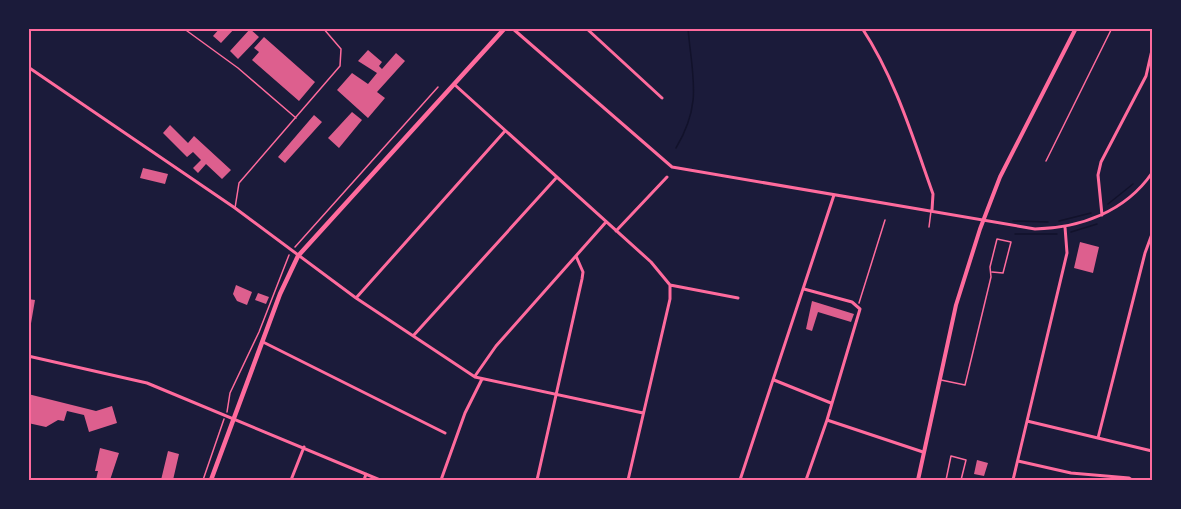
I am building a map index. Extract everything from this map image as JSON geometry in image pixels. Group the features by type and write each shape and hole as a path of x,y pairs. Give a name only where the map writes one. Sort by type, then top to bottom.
{"main road":[{"path":"211,480 298,256 505,28"}],"street":[{"path":"512,28 666,165 932,210 1022,228 1065,227 1102,215 1126,200 1152,173"},
{"path":"586,28 662,98"},
{"path":"862,28 891,81 933,194 932,210"},
{"path":"918,480 956,305 984,220 1000,177 1076,28"},
{"path":"1102,215 1098,175 1101,162 1146,76 1152,50"},
{"path":"28,67 235,208 291,252 356,298 475,377 557,393 644,414"},
{"path":"455,85 651,262 669,285 670,298 628,480"},
{"path":"356,298 505,131"},
{"path":"414,336 557,177"},
{"path":"616,231 667,177"},
{"path":"740,480 834,195"},
{"path":"475,377 496,346 606,222"},
{"path":"1014,480 1067,252 1065,227"},
{"path":"1098,438 1145,253 1152,234"},
{"path":"537,480 582,279 583,272 576,256"},
{"path":"669,285 738,298"},
{"path":"804,289 852,302 858,306 858,320 806,480"},
{"path":"263,342 445,433"},
{"path":"28,356 147,383 380,480"},
{"path":"441,480 465,413 482,379"},
{"path":"774,380 831,403"},
{"path":"827,420 925,453"},
{"path":"1027,421 1152,451"},
{"path":"291,480 304,447"},
{"path":"1018,461 1071,473 1132,480"},
{"path":"364,480 366,474"}],"lane":[{"path":"183,28 238,68 297,118"},
{"path":"235,208 239,183 297,118 341,62 339,44 323,28"},
{"path":"1046,161 1112,28"},
{"path":"929,227 932,210"},
{"path":"940,380 965,385 998,239 1011,242 1003,273 992,272"},
{"path":"946,480 951,456 966,460 961,480"}],"path":[{"path":"203,480 226,415 230,393 259,332 291,252 438,87"},
{"path":"858,306 885,220"}],"building":[{"path":"220,28 235,28 221,43 213,36"},
{"path":"250,29 259,37 238,59 230,51"},
{"path":"264,37 315,82 299,101 252,60 259,52 254,48"},
{"path":"368,50 382,62 379,66 382,69 396,53 405,61 377,92 385,98 368,118 337,90 352,73 368,84 377,73 358,61"},
{"path":"352,112 362,120 339,148 328,138"},
{"path":"314,115 322,122 285,163 278,157"},
{"path":"170,125 188,143 194,136 231,170 222,179 206,164 198,173 193,168 201,160 193,152 187,157 163,133"},
{"path":"143,168 168,174 165,184 140,178"},
{"path":"1080,242 1099,247 1093,273 1074,268"},
{"path":"236,285 252,292 247,305 237,301 233,294"},
{"path":"258,293 269,297 266,304 255,300"},
{"path":"28,299 35,300 29,335 28,335"},
{"path":"812,301 854,314 851,322 818,312 812,331 806,329"},
{"path":"28,394 96,411 112,406 117,423 89,432 84,415 67,411 64,421 58,420 46,427 28,423"},
{"path":"100,448 119,453 110,480 96,480 98,471 95,471"},
{"path":"168,451 179,454 173,480 161,480"},
{"path":"977,460 988,463 984,476 974,474"}],"waterway":[{"path":"676,148 690,117 693,103 694,90 688,28"},
{"path":"1108,204 1133,184"},
{"path":"1059,221 1091,213"},
{"path":"1013,221 1048,222"},
{"path":"1071,232 1097,224"},
{"path":"1015,234 1057,234"}]}
